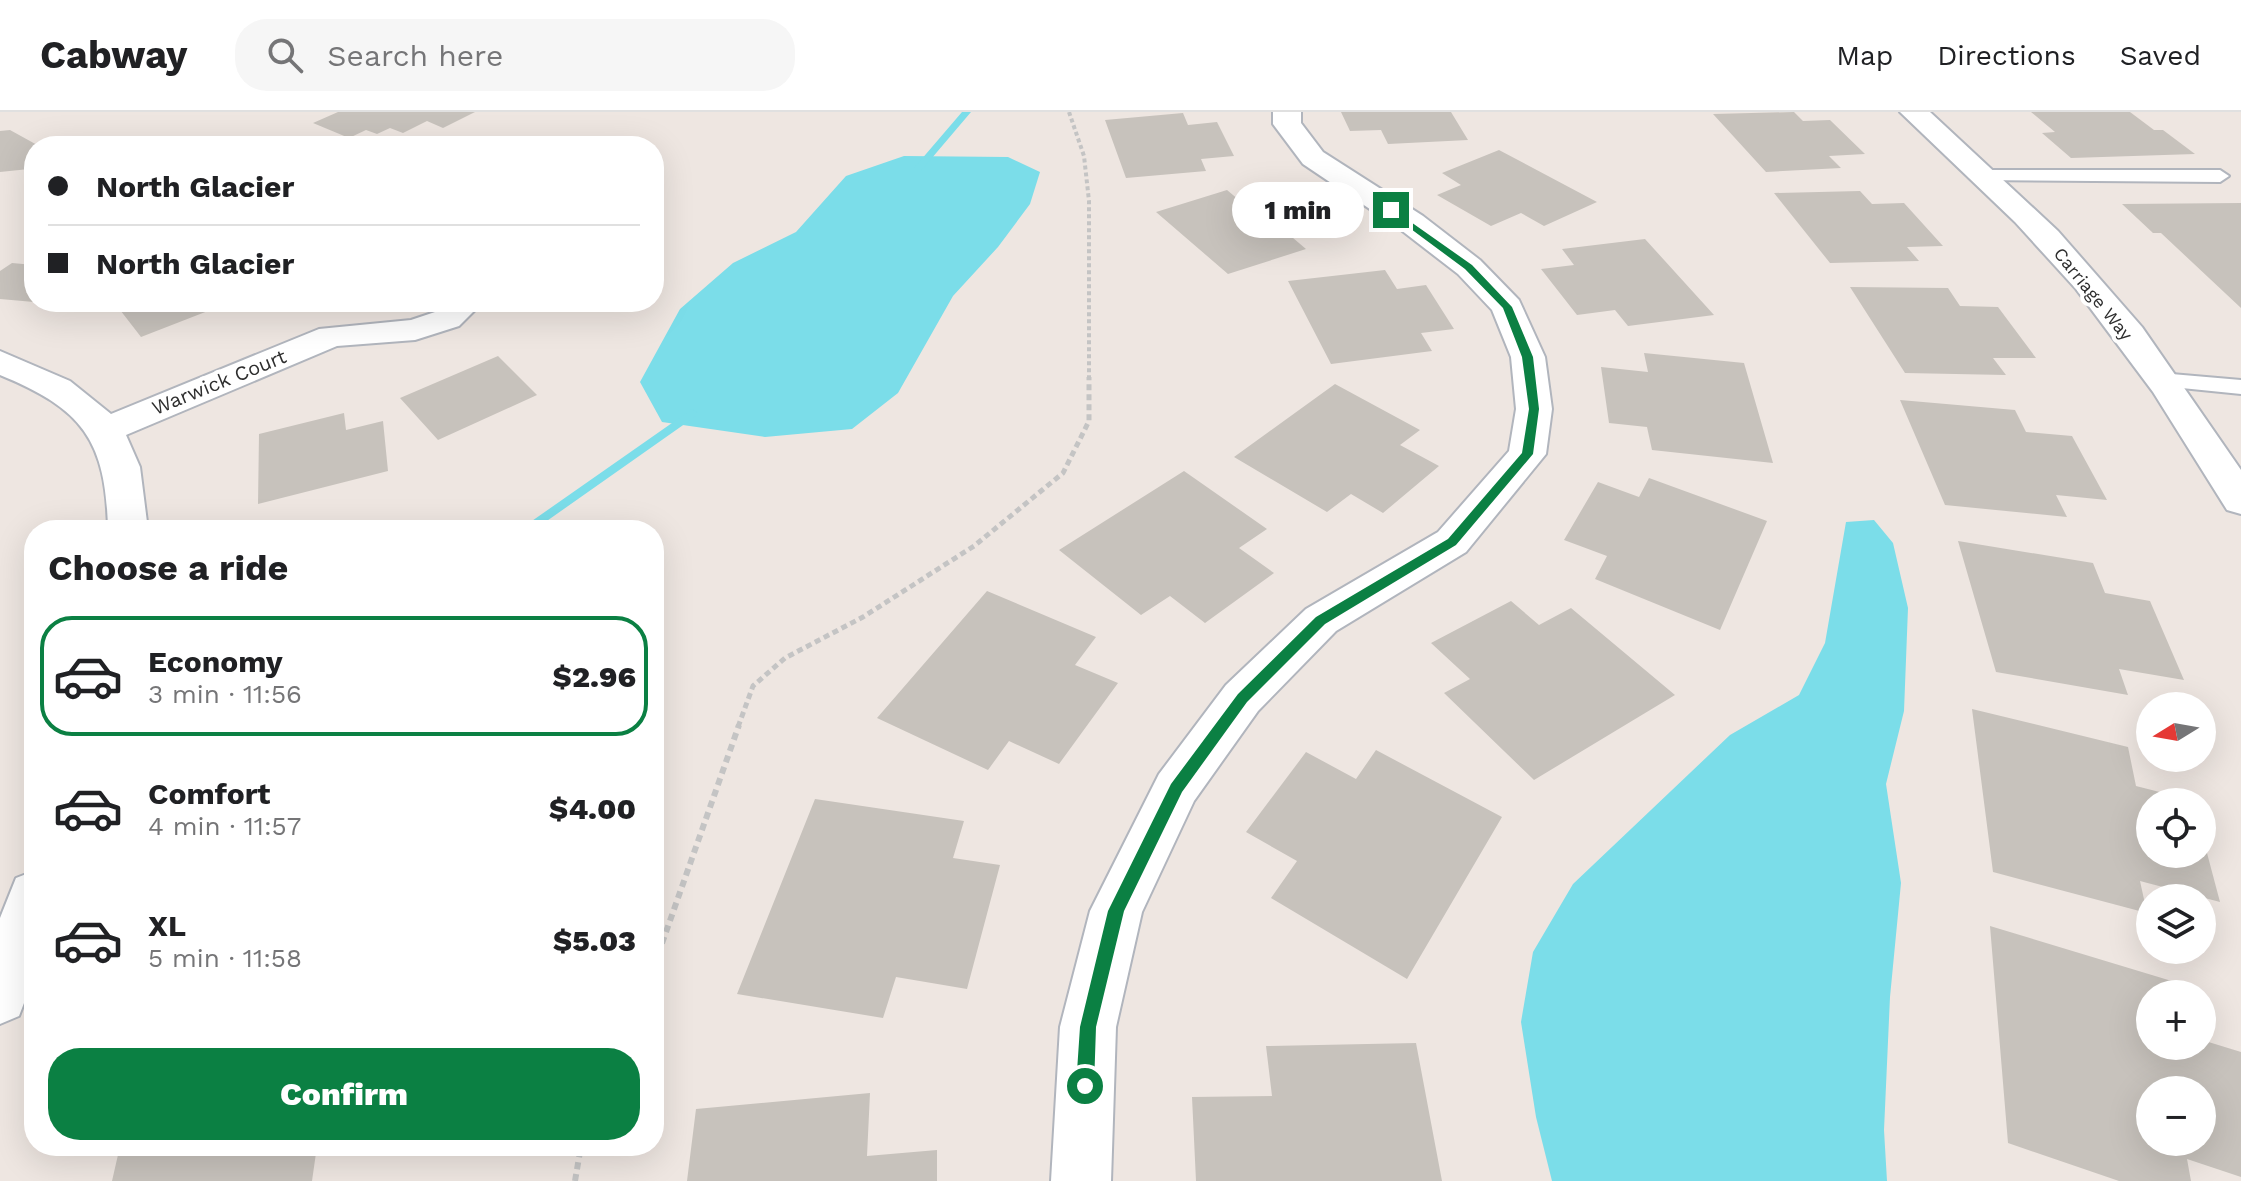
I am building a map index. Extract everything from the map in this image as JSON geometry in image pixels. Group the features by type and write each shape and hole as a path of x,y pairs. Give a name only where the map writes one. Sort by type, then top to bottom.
{"street":[{"path":"1081,1181 1088,1027 1116,911 1176,788 1242,698 1321,620 1452,542 1527,454 1534,409 1528,357 1507,307 1457,258 1412,223 1313,158 1287,124 1287,112"},
{"name":"Carriage Way","path":"1914,112 2088,281 2160,380 2241,501"},
{"path":"331,336 347,312"},
{"name":"Warwick Court","path":"107,429 331,336 415,330 447,319 455,312"},
{"path":"0,362 37,376 107,429 126,474 128,520"},
{"path":"0,998 24,925"}],"lane":[{"path":"1983,176 2220,176"},
{"path":"2160,380 2241,387"}],"path":[{"path":"664,938 753,686 785,658 863,617 974,546 1063,473 1089,421 1089,201 1084,156 1069,112"},
{"path":"575,1181 579,1156"}],"water":[{"path":"904,156 1008,157 1040,172 1030,204 998,247 953,296 898,393 852,429 765,437 662,422 640,382 680,309 733,263 796,232 846,176"},
{"path":"1874,520 1893,543 1908,608 1904,711 1886,784 1901,883 1890,997 1884,1130 1887,1181 1552,1181 1536,1117 1521,1022 1533,952 1573,884 1730,735 1799,695 1825,643 1846,522"}],"building":[{"path":"338,112 475,112 443,128 427,121 403,133 390,128 377,134 366,130 353,136 344,136 313,123"},
{"path":"1341,112 1451,112 1468,140 1388,144 1381,130 1350,131"},
{"path":"1794,112 1803,121 1830,120 1865,154 1829,156 1841,168 1766,172 1713,114"},
{"path":"2031,112 2130,112 2154,130 2163,130 2195,154 2071,158 2042,133 2055,132"},
{"path":"1183,113 1188,125 1217,122 1234,156 1201,159 1206,171 1126,178 1105,120"},
{"path":"10,130 24,138 24,170 0,172 0,131"},
{"path":"1499,150 1597,202 1544,226 1521,213 1491,226 1437,195 1461,185 1442,173"},
{"path":"1227,190 1239,200 1270,190 1312,224 1286,232 1306,249 1228,274 1156,212"},
{"path":"1860,191 1872,204 1904,203 1943,246 1907,247 1919,261 1830,263 1774,193"},
{"path":"2241,203 2241,308 2161,233 2153,233 2122,204"},
{"path":"1645,239 1714,315 1628,326 1615,310 1577,315 1541,269 1574,265 1562,249"},
{"path":"12,263 24,264 24,301 0,299 0,271"},
{"path":"1385,270 1397,289 1426,285 1454,329 1421,333 1432,351 1331,364 1288,281"},
{"path":"1850,287 1948,288 1960,306 1998,307 2036,358 1993,358 2006,375 1905,373"},
{"path":"122,312 205,312 141,337"},
{"path":"1644,353 1744,363 1773,463 1652,450 1647,427 1609,423 1601,367 1648,372"},
{"path":"498,356 537,395 438,440 400,398"},
{"path":"1335,384 1420,430 1400,445 1439,466 1383,513 1351,494 1327,512 1234,457"},
{"path":"1900,400 2015,410 2026,432 2072,436 2107,500 2056,495 2067,517 1945,505"},
{"path":"344,413 346,430 383,421 388,471 258,504 259,434"},
{"path":"1184,471 1267,529 1239,548 1274,573 1205,623 1170,596 1141,615 1059,550"},
{"path":"1649,478 1767,521 1720,630 1595,579 1607,556 1564,540 1598,482 1639,497"},
{"path":"1958,541 2093,563 2105,593 2150,601 2184,680 2119,669 2128,695 1996,672"},
{"path":"987,591 1096,637 1075,665 1118,683 1059,764 1009,741 988,770 877,718"},
{"path":"1511,601 1539,625 1571,608 1675,695 1534,780 1444,693 1470,679 1431,643"},
{"path":"1972,709 2128,747 2136,786 2144,788 2136,788 2136,868 2211,868 2215,884 2151,884 2140,881 2141,884 2136,884 2136,910 1993,872"},
{"path":"1376,750 1502,817 1407,979 1271,898 1297,861 1246,832 1306,752 1356,779"},
{"path":"815,799 964,821 953,858 1000,865 967,989 896,977 883,1018 737,994"},
{"path":"1990,926 2168,980 2136,980 2136,1060 2216,1060 2216,1044 2241,1052 2241,1177 2187,1159 2191,1181 2119,1181 2008,1143"},
{"path":"1416,1043 1442,1181 1196,1181 1192,1097 1272,1096 1266,1046"},
{"path":"870,1093 867,1156 937,1150 937,1181 687,1181 696,1109"},
{"path":"118,1156 316,1156 312,1181 112,1181"}],"waterway":[{"path":"917,170 967,112"},
{"path":"539,520 692,413"}],"route":[{"path":"1085,1086 1088,1027 1116,911 1176,788 1242,698 1321,620 1452,542 1493,498 1527,454 1534,409 1528,357 1507,307 1469,267 1391,210"}]}
